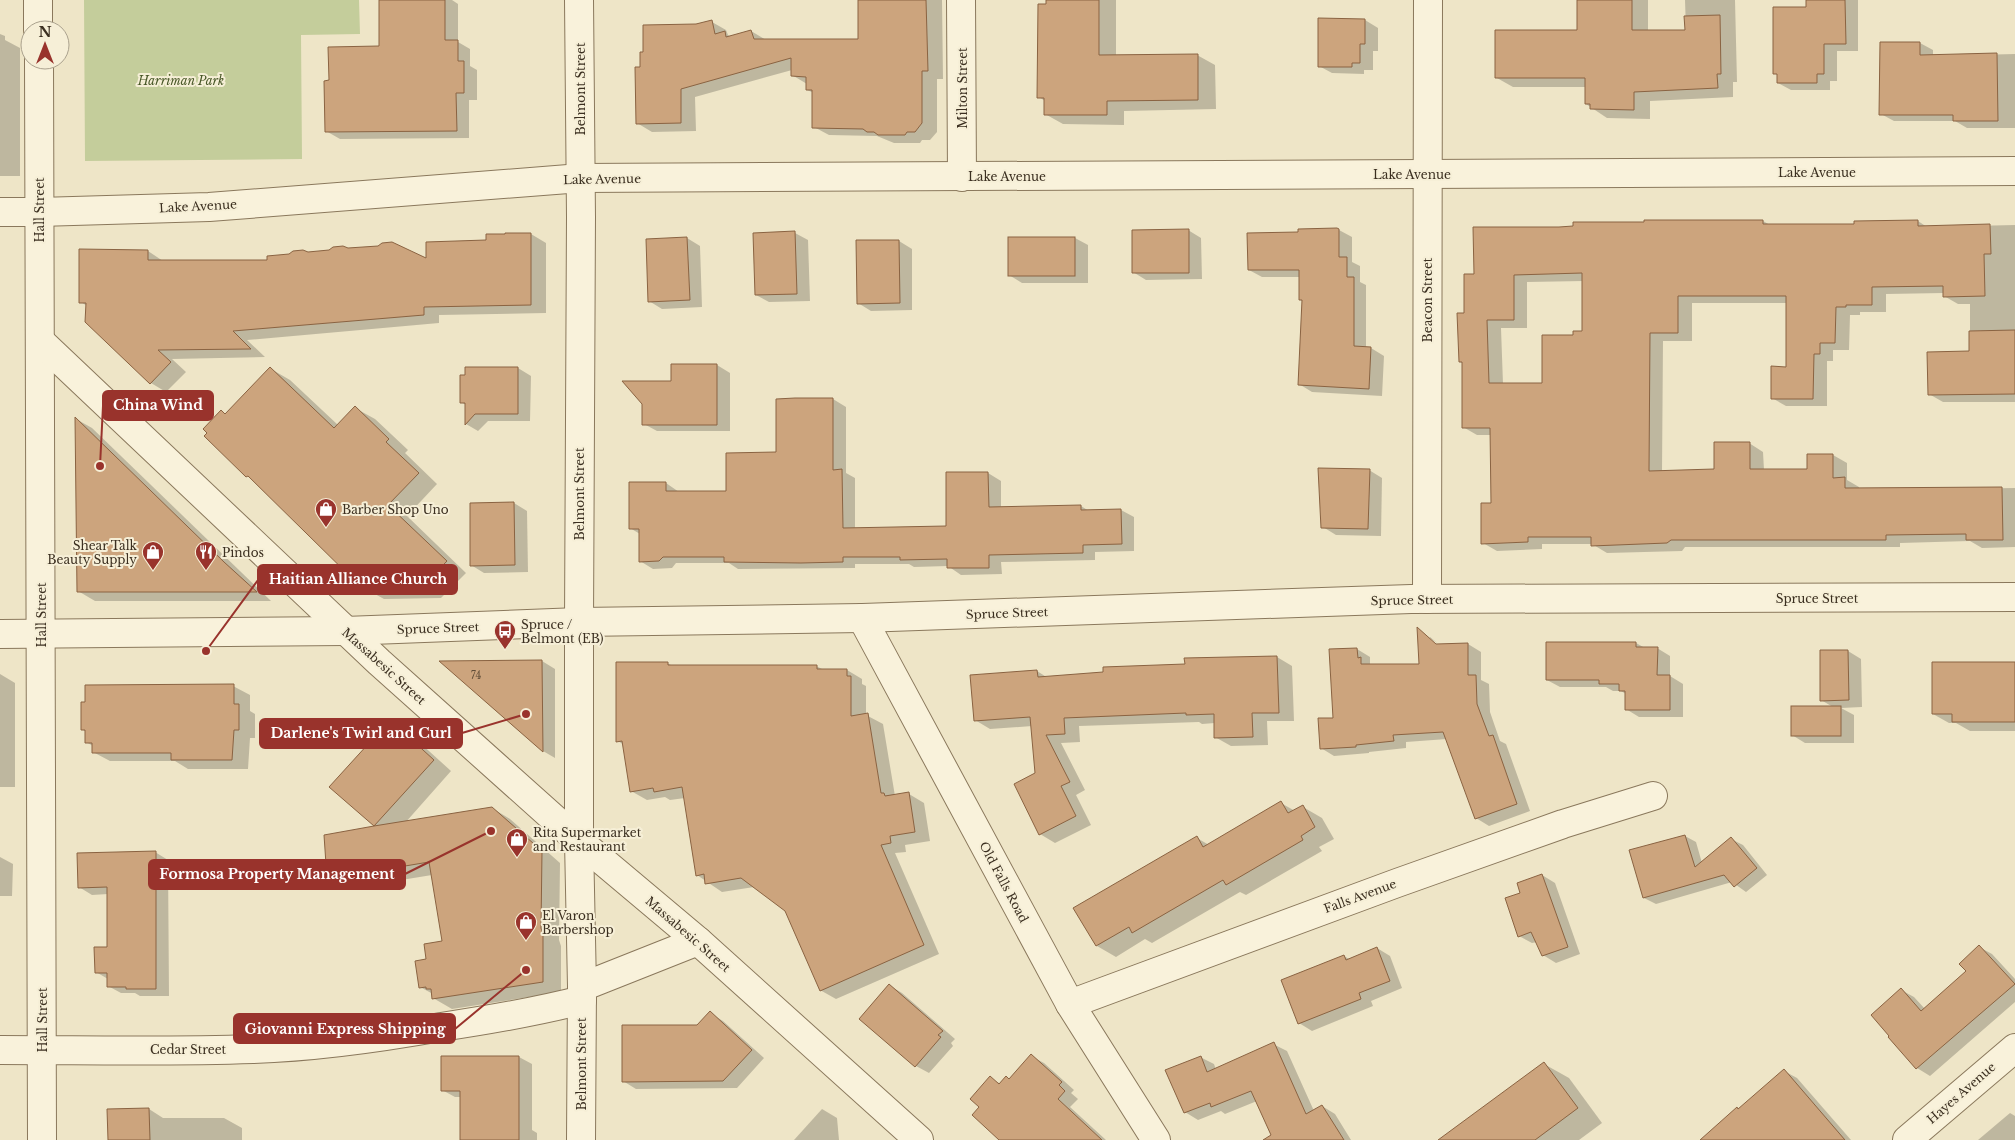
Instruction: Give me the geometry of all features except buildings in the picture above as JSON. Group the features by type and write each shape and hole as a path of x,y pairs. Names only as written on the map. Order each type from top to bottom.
{"street":[{"path":"38,0 38,20"},
{"name":"Belmont Street","path":"579,0 581,178 579,622 579,841 582,994 581,1140"},
{"name":"Milton Street","path":"961,0 962,177"},
{"name":"Beacon Street","path":"1426,599 1428,0"},
{"name":"Hall Street","path":"39,70 42,1140"},
{"name":"Lake Avenue","path":"0,212 209,207 581,178 2015,171"},
{"name":"Massabesic Street","path":"40,341 345,631 579,841 698,941 919,1140"},
{"name":"Spruce Street","path":"0,634 345,631 579,622 862,618 1426,599 2015,597"},
{"name":"Old Falls Road","path":"862,618 1070,1004 1156,1140"},
{"name":"Falls Avenue","path":"1070,1004 1406,879 1563,824 1653,796"},
{"path":"582,994 698,941"},
{"name":"Cedar Street","path":"0,1050 254,1049 325,1044 488,1020 547,1009 582,994"},
{"name":"Hayes Avenue","path":"1907,1140 2015,1048"}],"green space":[{"name":"Harriman Park","path":"84,0 359,0 360,34 301,35 302,159 85,161"}],"place":[{"name":"China Wind","path":"100,466"},
{"name":"Barber Shop Uno","path":"326,528"},
{"name":"Shear Talk Beauty Supply","path":"153,571"},
{"name":"Pindos","path":"206,571"},
{"name":"Spruce / Belmont (EB)","path":"505,650"},
{"name":"Haitian Alliance Church","path":"206,651"},
{"name":"Darlene's Twirl and Curl","path":"526,714"},
{"name":"Formosa Property Management","path":"491,831"},
{"name":"Rita Supermarket and Restaurant","path":"517,858"},
{"name":"El Varon Barbershop","path":"526,941"},
{"name":"Giovanni Express Shipping","path":"526,970"}]}
